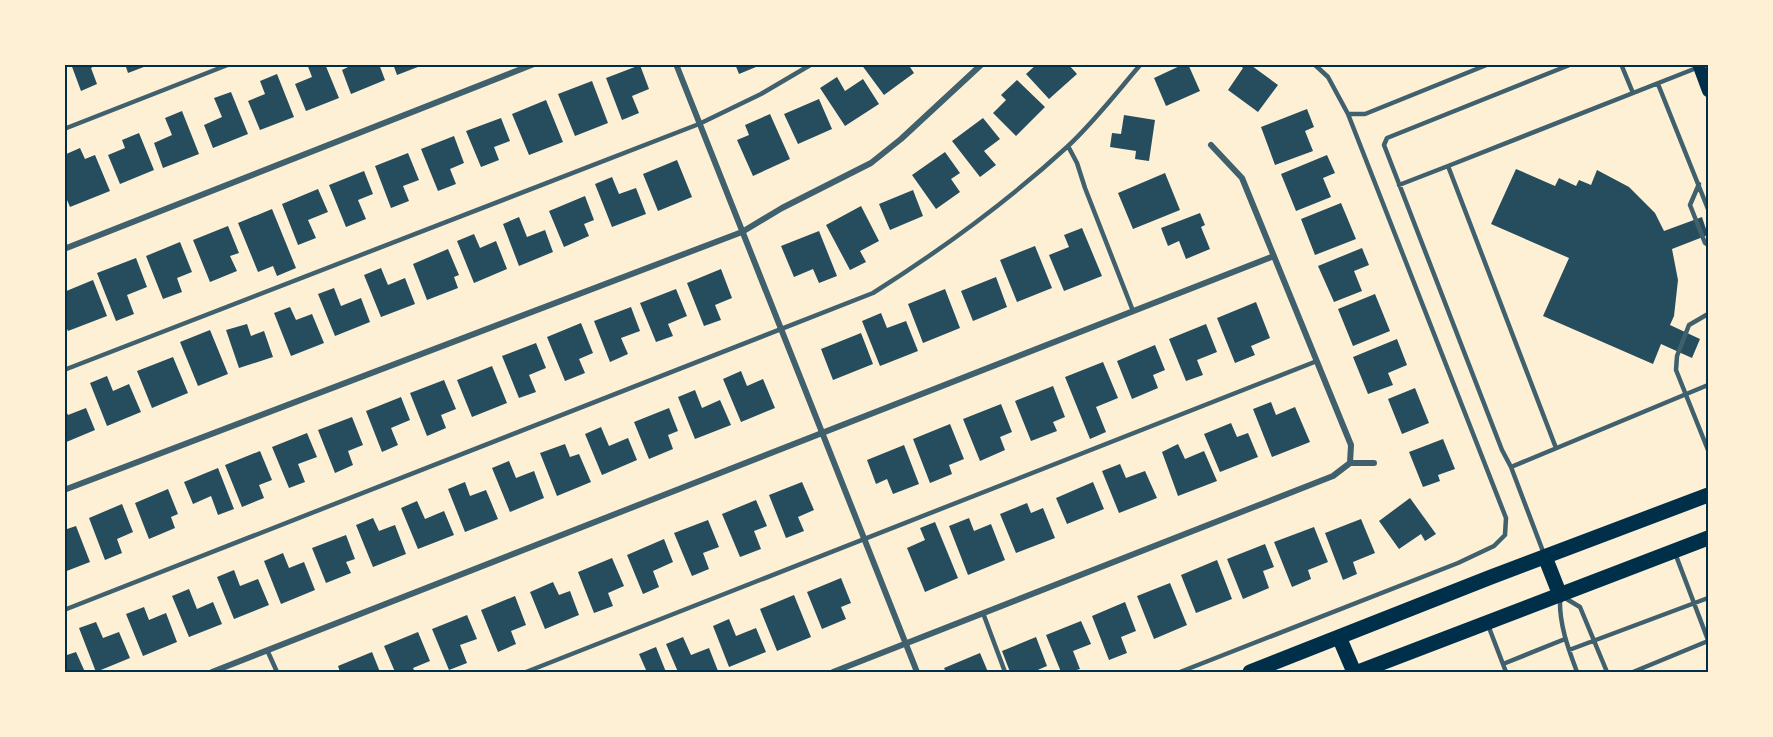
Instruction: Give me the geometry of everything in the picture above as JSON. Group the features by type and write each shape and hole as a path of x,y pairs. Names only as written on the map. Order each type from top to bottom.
{"main road":[{"path":"1701,66 1708,91"},
{"path":"1250,672 1708,495"},
{"path":"1339,637 1356,672 1708,538"},
{"path":"1545,557 1560,595"}],"street":[{"path":"64,249 534,64"},
{"path":"676,64 917,672"},
{"path":"64,490 742,232 782,208 871,163 901,139 982,64"},
{"path":"1211,145 1242,178 1351,445 1350,463"},
{"path":"212,672 268,652 1274,256"},
{"path":"833,672 841,671 1333,476 1350,463 1374,463"}],"lane":[{"path":"64,129 230,64"},
{"path":"64,370 699,124 761,94 812,64"},
{"path":"64,610 873,293 919,264 1068,146 1141,64"},
{"path":"1180,672 1458,563 1494,546 1505,535 1506,518 1347,114 1328,77 1314,64"},
{"path":"1347,114 1365,114 1489,64"},
{"path":"1545,557 1384,145 1387,138 1572,64"},
{"path":"1621,64 1633,93"},
{"path":"1399,185 1701,66"},
{"path":"1658,84 1708,209"},
{"path":"1068,146 1077,163 1133,311"},
{"path":"1448,166 1556,448"},
{"path":"1698,184 1690,204 1705,243 1708,245"},
{"path":"1708,314 1689,325 1677,356 1676,370 1708,450"},
{"path":"526,672 1317,362"},
{"path":"1511,466 1708,385"},
{"path":"1633,672 1708,640 1674,551"},
{"path":"1560,595 1565,639 1577,672"},
{"path":"1560,595 1580,607 1607,672"},
{"path":"1569,650 1708,598"},
{"path":"983,614 1005,672"},
{"path":"1487,623 1506,672"},
{"path":"1503,663 1565,639"},
{"path":"268,652 277,672"}],"building":[{"path":"71,64 98,64 91,68 97,84 81,91"},
{"path":"125,64 149,64 149,65 128,73"},
{"path":"307,64 325,64 339,98 306,111 295,84 312,77"},
{"path":"354,64 379,64 385,80 351,94 342,70"},
{"path":"393,64 423,64 423,65 397,75"},
{"path":"735,64 754,64 756,67 739,74"},
{"path":"861,64 908,64 914,73 884,95"},
{"path":"1037,64 1068,64 1077,74 1049,99 1026,74"},
{"path":"1188,64 1200,91 1166,106 1154,78"},
{"path":"1238,64 1253,64 1252,66 1278,85 1258,112 1228,90 1243,68"},
{"path":"640,65 649,89 632,96 639,113 622,120 606,78"},
{"path":"277,74 294,117 260,130 248,101 265,94 260,81"},
{"path":"837,77 845,91 863,79 879,104 845,126 820,88"},
{"path":"1017,80 1045,107 1016,136 993,113 1006,100 1001,95"},
{"path":"592,81 608,123 575,136 558,94"},
{"path":"231,92 248,134 213,148 204,125 222,117 214,98"},
{"path":"819,99 832,129 798,144 784,114"},
{"path":"546,100 563,142 529,155 512,114"},
{"path":"1307,109 1314,127 1305,131 1313,151 1275,165 1261,127"},
{"path":"182,111 199,154 163,168 154,143 172,135 165,118"},
{"path":"770,114 790,159 753,176 737,140 749,135 745,125"},
{"path":"1124,115 1155,120 1149,161 1135,159 1136,151 1110,147 1112,133 1121,134"},
{"path":"501,118 510,141 494,147 499,160 481,167 466,131"},
{"path":"983,118 1000,139 984,151 996,165 980,177 952,141"},
{"path":"139,133 154,170 120,184 108,155 125,148 122,140"},
{"path":"454,136 464,163 450,169 456,184 438,191 421,149"},
{"path":"80,148 85,159 95,155 110,191 70,207 64,193 64,155"},
{"path":"945,152 960,173 951,179 960,192 936,209 912,175"},
{"path":"408,153 419,180 403,186 409,201 391,208 375,166"},
{"path":"1327,155 1335,173 1323,178 1331,197 1296,211 1281,174"},
{"path":"677,160 692,197 658,211 643,174"},
{"path":"1516,169 1555,186 1559,178 1576,186 1579,180 1591,185 1597,170 1629,187 1655,213 1664,231 1702,217 1708,235 1672,249 1678,280 1674,316 1670,325 1700,339 1692,358 1661,344 1653,364 1543,316 1569,258 1491,224"},
{"path":"364,171 373,194 358,200 366,219 346,227 329,185"},
{"path":"1165,173 1180,210 1133,229 1118,193"},
{"path":"612,177 619,194 636,188 646,214 612,227 595,184"},
{"path":"318,189 328,212 308,220 316,238 298,245 282,204"},
{"path":"913,190 923,216 890,230 879,204"},
{"path":"585,196 594,220 584,224 589,236 564,247 549,211"},
{"path":"1341,203 1356,239 1315,255 1301,219"},
{"path":"861,206 879,241 860,251 866,262 850,270 826,225"},
{"path":"272,209 296,268 277,276 273,266 258,272 238,223"},
{"path":"1200,213 1205,225 1201,227 1210,249 1186,259 1179,241 1168,246 1161,228"},
{"path":"519,217 527,237 545,230 553,252 519,266 503,224"},
{"path":"228,226 239,253 230,256 237,271 210,282 193,240"},
{"path":"1082,228 1102,276 1064,291 1049,255 1069,247 1064,235"},
{"path":"819,231 837,276 819,283 813,269 794,277 781,246"},
{"path":"474,234 480,248 496,241 507,269 474,283 457,241"},
{"path":"180,242 192,272 177,278 182,292 163,299 146,256"},
{"path":"1035,246 1052,288 1017,302 1000,260"},
{"path":"1362,248 1369,265 1354,271 1362,291 1334,302 1318,266"},
{"path":"448,249 459,275 454,277 458,288 427,300 413,264"},
{"path":"136,258 147,287 127,295 134,314 116,321 97,273"},
{"path":"381,268 388,285 405,278 415,304 381,317 364,275"},
{"path":"721,269 732,298 715,305 721,320 704,326 687,283"},
{"path":"996,277 1007,307 973,321 961,291"},
{"path":"93,280 107,316 68,331 64,323 64,292"},
{"path":"334,288 341,306 361,298 370,322 335,336 318,294"},
{"path":"676,289 687,316 668,324 673,336 656,342 640,303"},
{"path":"945,289 960,328 923,343 908,304"},
{"path":"1375,294 1390,331 1353,346 1338,309"},
{"path":"1256,302 1270,338 1251,346 1255,355 1235,363 1217,318"},
{"path":"290,307 296,320 312,314 324,343 291,356 274,313"},
{"path":"631,307 640,331 621,338 628,354 610,362 594,321"},
{"path":"881,313 887,328 906,321 918,351 880,366 862,321"},
{"path":"581,323 593,353 579,359 585,373 565,381 547,337"},
{"path":"247,324 251,336 264,331 273,357 239,368 226,330"},
{"path":"1206,324 1217,352 1197,360 1203,375 1186,381 1169,339"},
{"path":"210,330 228,374 198,386 180,342"},
{"path":"861,333 873,364 833,380 821,349"},
{"path":"1397,339 1407,365 1388,373 1393,385 1368,394 1353,357"},
{"path":"536,343 546,368 529,375 536,392 519,398 502,356"},
{"path":"1155,345 1165,370 1153,375 1158,388 1132,399 1117,361"},
{"path":"173,357 188,393 152,408 137,371"},
{"path":"1103,362 1118,398 1096,407 1106,432 1090,439 1065,377"},
{"path":"492,366 507,403 472,417 457,380"},
{"path":"741,371 747,386 763,379 775,408 741,422 723,379"},
{"path":"107,376 113,391 129,384 141,412 107,426 90,383"},
{"path":"444,380 456,409 441,415 446,428 427,436 410,393"},
{"path":"1053,386 1065,417 1053,422 1057,431 1031,441 1015,401"},
{"path":"1415,388 1429,423 1402,434 1388,399"},
{"path":"695,390 702,408 720,400 731,425 695,439 678,397"},
{"path":"401,397 410,420 391,428 398,445 382,452 366,411"},
{"path":"1271,402 1276,415 1295,407 1310,442 1272,457 1253,409"},
{"path":"1001,404 1012,432 1000,437 1005,450 980,461 963,419"},
{"path":"64,407 68,415 86,408 95,430 64,443"},
{"path":"669,408 678,431 668,435 673,449 649,459 634,422"},
{"path":"352,417 363,445 348,451 353,465 335,473 318,430"},
{"path":"1231,423 1237,437 1248,433 1258,457 1220,472 1204,434"},
{"path":"950,424 964,459 949,465 952,474 930,483 913,439"},
{"path":"601,427 609,446 628,438 637,460 602,475 585,434"},
{"path":"307,433 317,457 298,464 305,482 289,488 272,447"},
{"path":"1443,439 1455,469 1438,475 1440,481 1423,487 1409,452"},
{"path":"565,444 570,457 579,454 591,482 557,496 540,453"},
{"path":"1178,444 1185,459 1204,451 1217,481 1178,496 1162,452"},
{"path":"904,445 919,484 893,494 887,479 876,484 867,460"},
{"path":"260,451 272,480 259,485 264,498 242,507 225,465"},
{"path":"509,461 516,478 534,471 544,498 510,512 492,468"},
{"path":"1120,464 1126,478 1145,471 1157,498 1119,513 1102,471"},
{"path":"218,468 234,509 218,515 211,496 193,504 184,482"},
{"path":"465,482 470,496 486,490 498,519 465,532 448,489"},
{"path":"802,482 814,510 798,517 804,531 786,538 769,495"},
{"path":"1093,482 1104,509 1067,524 1056,498"},
{"path":"168,489 178,514 171,517 175,528 149,539 135,503"},
{"path":"1410,498 1436,534 1425,541 1421,534 1399,549 1379,521"},
{"path":"756,500 767,526 754,531 761,549 740,557 722,514"},
{"path":"417,501 425,519 444,511 454,535 418,549 401,508"},
{"path":"1027,503 1031,513 1043,508 1055,538 1016,553 1000,514"},
{"path":"122,504 133,532 117,539 122,553 105,560 89,518"},
{"path":"373,518 379,531 395,525 406,554 373,567 356,525"},
{"path":"969,518 974,531 991,524 1005,560 968,575 949,526"},
{"path":"1361,519 1375,553 1353,562 1357,574 1343,580 1325,533"},
{"path":"708,520 719,547 703,553 709,569 692,576 674,533"},
{"path":"935,522 958,578 925,592 907,548 925,540 920,528"},
{"path":"76,526 90,562 64,572 64,530"},
{"path":"1314,527 1328,562 1308,570 1311,579 1292,587 1274,542"},
{"path":"346,535 355,559 346,562 351,573 326,583 312,548"},
{"path":"664,539 673,562 653,571 659,587 643,594 627,555"},
{"path":"1265,544 1274,567 1263,571 1269,588 1243,599 1227,559"},
{"path":"283,553 289,568 304,562 315,590 281,604 264,561"},
{"path":"612,558 624,586 608,593 613,606 594,613 578,572"},
{"path":"1217,560 1232,599 1196,613 1181,575"},
{"path":"234,570 240,586 258,579 269,605 234,619 217,577"},
{"path":"841,578 851,603 841,607 846,619 822,629 807,592"},
{"path":"553,582 559,595 570,591 579,615 545,629 530,592"},
{"path":"1170,583 1187,625 1154,639 1137,596"},
{"path":"189,589 197,609 213,602 222,624 189,637 172,596"},
{"path":"794,595 811,637 777,651 760,609"},
{"path":"515,596 526,625 511,631 516,644 498,652 481,610"},
{"path":"1125,602 1136,631 1121,637 1127,653 1109,660 1092,616"},
{"path":"144,607 149,620 166,613 177,642 143,656 126,614"},
{"path":"467,615 477,639 460,645 467,663 449,670 432,629"},
{"path":"729,619 736,636 756,628 766,652 729,667 713,626"},
{"path":"1081,621 1091,644 1073,651 1080,669 1061,672 1046,635"},
{"path":"96,622 103,638 119,632 130,658 96,672 79,628"},
{"path":"418,632 430,661 413,668 415,672 395,672 384,646"},
{"path":"683,637 691,655 709,648 718,671 678,672 666,644"},
{"path":"1036,637 1047,666 1033,672 1010,672 1002,651"},
{"path":"656,647 666,672 639,672 646,670 639,654"},
{"path":"76,652 85,672 64,672 64,656"},
{"path":"372,652 380,672 340,672 338,666"},
{"path":"980,653 988,672 946,672 944,668"}]}
